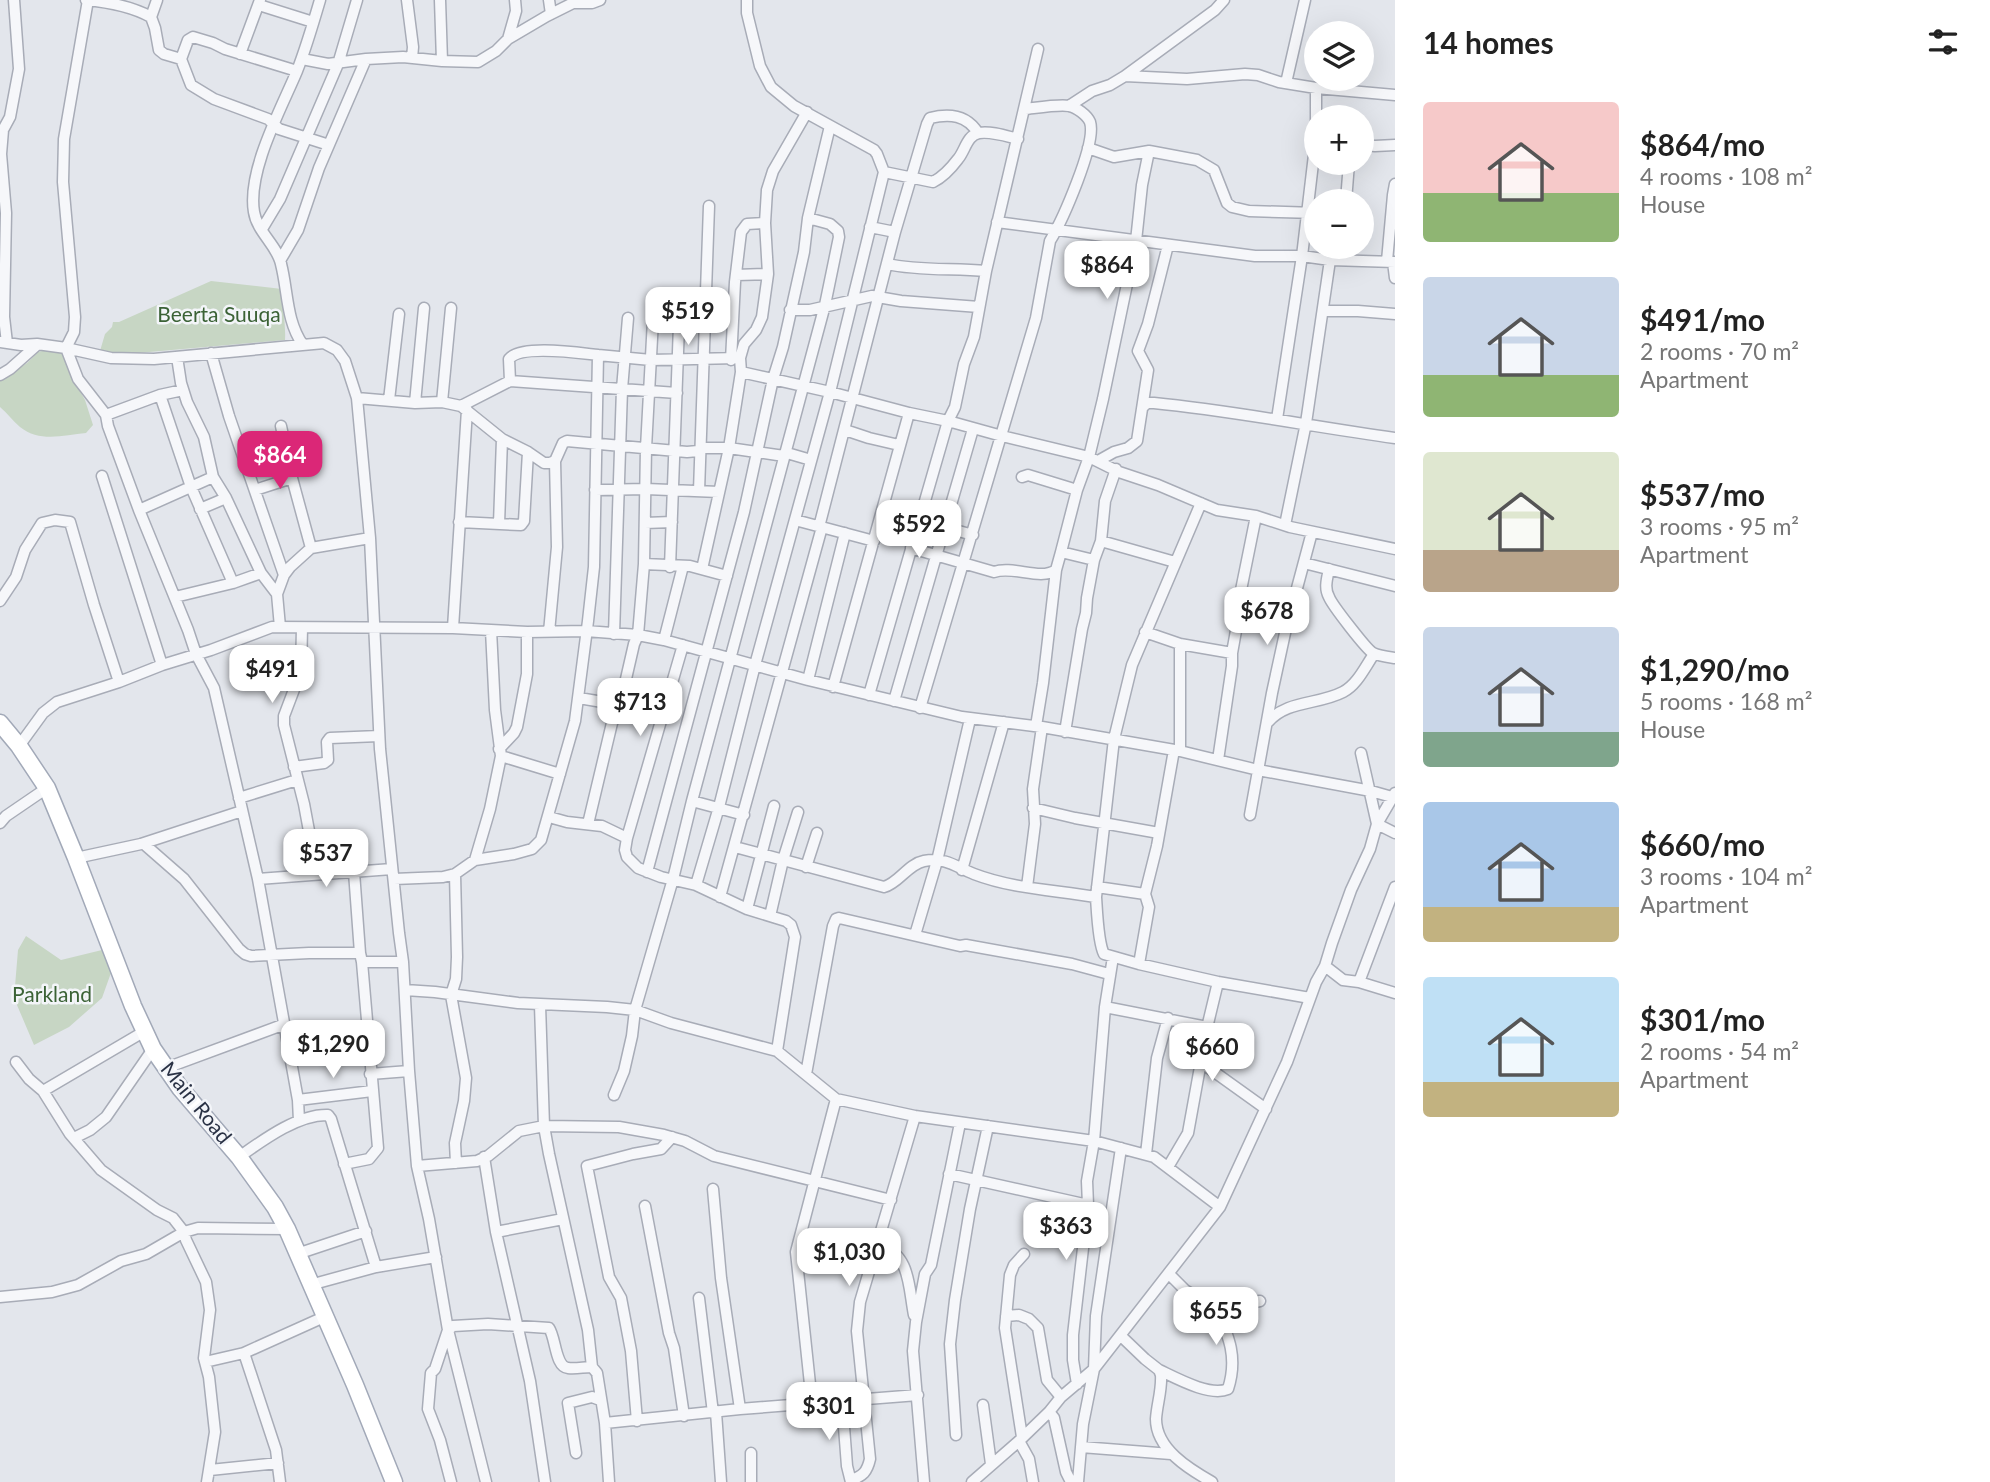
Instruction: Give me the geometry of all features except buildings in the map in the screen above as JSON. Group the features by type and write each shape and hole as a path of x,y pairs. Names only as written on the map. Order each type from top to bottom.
{"main road":[{"name":"Main Road","path":"0,723 47,788 128,994 153,1049 180,1088 239,1157 275,1207 287,1229 394,1482"}],"street":[{"path":"3,130 10,117 19,69 14,0"},
{"path":"151,17 105,1 87,0 64,139 63,182 75,317 74,332 66,348 78,379 106,415 139,510 196,654 214,688 274,955 298,1100 299,1121"},
{"path":"157,0 151,17 159,50 181,60"},
{"path":"303,345 292,325 281,259 254,215 253,195 256,175 302,59 320,0"},
{"path":"261,229 280,199 338,64 357,0"},
{"path":"407,0 412,58"},
{"path":"440,0 442,61"},
{"path":"508,39 516,11 515,0"},
{"path":"549,0 551,14"},
{"path":"696,885 830,392 884,172 874,150 793,106 771,87 760,66 747,13 747,0"},
{"path":"1025,109 1069,106 1092,91 1110,85 1215,10 1224,0"},
{"path":"1286,83 1304,0"},
{"path":"302,59 328,64 366,59 412,58 478,62 496,51 508,39 573,2 595,1"},
{"path":"240,54 260,2 313,22"},
{"path":"297,71 190,38 181,60 191,85 214,99 268,119 279,129 329,145"},
{"path":"869,695 948,421 955,407 964,364 971,348 986,271 1038,49"},
{"path":"281,259 298,230 319,168 366,59"},
{"path":"1125,76 1187,79 1245,74 1304,86"},
{"path":"1350,91 1395,95"},
{"path":"920,708 1036,318 1051,241 1088,148 1090,121 1086,115 1069,106"},
{"path":"0,112 3,130 1,182 6,213 4,342 66,348 111,358 154,359 324,344 337,350 345,361 357,398 370,538 379,736 404,962 417,1166 448,1329 486,1482"},
{"path":"735,359 760,323 768,274 765,223 767,190 773,171 807,112"},
{"path":"720,897 821,527 895,232 930,118 962,117 970,122 978,133"},
{"path":"647,872 759,452 830,126"},
{"path":"884,172 933,182 960,157 973,135 1001,135 1018,139"},
{"path":"1374,146 1395,145"},
{"path":"1088,148 1114,157 1149,151 1197,160 1214,170 1227,203 1232,207 1250,211 1304,213"},
{"path":"1027,887 1035,824 1033,789 1056,570 1077,490 1093,459 1136,241 1149,151"},
{"path":"1395,184 1392,262 1395,278"},
{"path":"699,491 709,205"},
{"path":"614,1095 624,1071 635,1010 673,879 825,305 838,231 830,224 808,218"},
{"path":"998,222 1255,256 1392,262"},
{"path":"702,569 729,448 741,372 735,359 736,275 742,229 747,223 765,223"},
{"path":"870,227 895,232"},
{"path":"1093,459 1128,448 1137,441 1148,370 1138,351 1148,324 1168,245"},
{"path":"1278,419 1304,246"},
{"path":"1285,525 1306,423 1333,260"},
{"path":"887,264 908,268 986,271"},
{"path":"736,275 768,274"},
{"path":"790,310 810,310 866,296 979,307"},
{"path":"415,403 424,308"},
{"path":"442,402 451,309"},
{"path":"1323,311 1395,314"},
{"path":"389,400 399,314"},
{"path":"614,634 622,389 628,318"},
{"path":"588,824 612,723 620,705 638,635 644,564 646,447 653,320"},
{"path":"670,566 680,325"},
{"path":"0,375 37,344"},
{"path":"510,382 510,357 541,351 624,358 735,359"},
{"path":"211,353 229,416 284,575"},
{"path":"258,879 354,872 443,877 455,874 475,860 532,849 541,840 561,774 579,698 594,568 598,355"},
{"path":"177,357 183,390 204,437 213,477 226,498 261,573 277,594"},
{"path":"741,372 1093,459 1119,472 1217,510 1256,516 1312,532 1395,549"},
{"path":"464,408 510,382 677,393"},
{"path":"106,415 160,395 183,390"},
{"path":"160,395 191,487 233,583"},
{"path":"357,398 415,403 442,402 464,408 502,439 544,463 555,461"},
{"path":"1144,406 1154,402 1395,438"},
{"path":"453,628 464,408"},
{"path":"834,687 909,413"},
{"path":"281,426 292,478 312,548"},
{"path":"894,701 973,429"},
{"path":"845,430 869,439 899,445"},
{"path":"499,524 502,439"},
{"path":"549,632 556,547 555,461 566,441 695,452 702,448 729,448 785,454 811,460"},
{"path":"458,522 521,526 524,521 528,452"},
{"path":"1065,732 1094,560 1101,541 1105,501 1116,469"},
{"path":"1022,477 1028,475 1077,490"},
{"path":"102,476 162,665"},
{"path":"139,510 213,477"},
{"path":"255,490 292,478"},
{"path":"595,490 719,492"},
{"path":"200,509 226,498"},
{"path":"1201,503 1132,665 1114,739 1097,892 1096,918 1101,946 1104,954 1139,964 1218,982 1310,998"},
{"path":"1218,760 1240,595 1256,516"},
{"path":"0,601 16,577 25,550 42,523 54,520 69,522 119,682"},
{"path":"795,520 874,541"},
{"path":"919,520 973,535"},
{"path":"645,523 672,522"},
{"path":"1250,815 1283,645 1312,532"},
{"path":"807,680 845,533"},
{"path":"279,627 277,594 284,575 312,548 370,538"},
{"path":"1101,541 1175,562"},
{"path":"911,548 994,572 1005,569 1047,575 1056,570"},
{"path":"1061,552 1094,560"},
{"path":"1304,563 1395,586"},
{"path":"644,564 683,566 727,576"},
{"path":"664,640 683,566"},
{"path":"1329,569 1326,587 1328,595 1368,649 1374,654 1395,658"},
{"path":"175,597 233,583 261,573"},
{"path":"19,746 49,707 64,699 119,682 258,631 279,627 586,631 664,640 834,687 971,719 1039,727 1177,750 1258,770 1394,795 1377,824 1370,849 1351,890 1325,967 1316,982 1287,1062 1220,1207 1094,1369 972,1482"},
{"path":"302,628 301,671 284,716 284,725 317,874"},
{"path":"475,860 490,809 500,752 491,630"},
{"path":"500,752 517,727 527,674 527,632"},
{"path":"1145,632 1180,644 1232,653"},
{"path":"1139,964 1149,907 1145,894 1177,750 1180,644"},
{"path":"682,645 625,850 627,857 638,868 696,885 747,909 786,920 791,925 795,937 777,1051"},
{"path":"1268,722 1275,713 1287,708 1324,700 1345,691 1374,654"},
{"path":"579,698 620,705"},
{"path":"915,935 937,861 971,719"},
{"path":"962,870 1004,722"},
{"path":"294,767 328,760 327,742 330,738 379,736"},
{"path":"500,752 561,774"},
{"path":"1361,753 1377,824"},
{"path":"239,798 297,780"},
{"path":"0,823 47,788"},
{"path":"692,801 744,815"},
{"path":"747,909 774,806"},
{"path":"1033,808 1159,833"},
{"path":"76,858 141,844 242,811"},
{"path":"770,915 798,812"},
{"path":"549,817 602,826 627,838"},
{"path":"1377,824 1395,833"},
{"path":"806,867 817,833"},
{"path":"141,844 184,879 244,954 251,956 309,953 404,962"},
{"path":"735,847 884,887 891,885 917,863 937,861 950,862 962,870 988,879 1027,887 1145,894"},
{"path":"344,1164 369,1159 378,1148 354,872"},
{"path":"455,874 457,957 456,979 451,995 466,1078 455,1143 456,1163"},
{"path":"1359,982 1395,887"},
{"path":"806,1074 836,919 842,918 960,946 1072,964 1109,974"},
{"path":"1077,1384 1073,1335 1088,1205 1087,1181 1094,1141 1105,1007 1113,957"},
{"path":"1325,967 1343,980 1395,992"},
{"path":"1168,1167 1188,1133 1199,1061 1218,982"},
{"path":"405,990 540,1004 635,1010 671,1023 777,1051 836,1099 961,1123 1094,1141 1146,1154 1168,1167 1220,1207"},
{"path":"540,1004 544,1126 548,1154 588,1330 592,1367 597,1373 605,1423 609,1482"},
{"path":"1105,1007 1207,1027"},
{"path":"1146,1154 1157,1058 1168,1018"},
{"path":"166,1068 285,1024"},
{"path":"44,1091 145,1031"},
{"path":"74,1138 106,1117 153,1049"},
{"path":"1199,1061 1266,1109"},
{"path":"16,1062 29,1079 44,1091 74,1138 101,1170 145,1202 173,1218 184,1232 206,1282 210,1310 204,1348 215,1432 207,1482"},
{"path":"370,1074 409,1071"},
{"path":"298,1100 372,1091"},
{"path":"812,1403 796,1252 836,1099"},
{"path":"239,1157 266,1138 299,1121 328,1115 376,1267"},
{"path":"842,1401 844,1442 851,1481 864,1473 870,1459 857,1331 860,1302 915,1115"},
{"path":"924,1482 913,1351 925,1274 931,1265 961,1123"},
{"path":"417,1166 477,1161 519,1131 544,1126 627,1128 685,1141 714,1156 891,1200"},
{"path":"956,1435 950,1344 970,1209 988,1126"},
{"path":"638,1420 631,1351 621,1298 609,1277 587,1167 661,1149 672,1137"},
{"path":"1078,1482 1083,1424 1094,1369 1096,1316 1121,1148"},
{"path":"484,1157 496,1232 530,1381 545,1482"},
{"path":"949,1174 1088,1205"},
{"path":"713,1189 721,1278 740,1409"},
{"path":"645,1206 674,1348 684,1416"},
{"path":"496,1232 563,1219"},
{"path":"0,1297 51,1292 78,1284 121,1261 146,1254 184,1232 198,1228 287,1229"},
{"path":"297,1254 366,1231"},
{"path":"877,1243 891,1248 898,1255 909,1280 916,1322"},
{"path":"1024,1254 1014,1265 1010,1275 1005,1328 1021,1439 1029,1459 1032,1482"},
{"path":"310,1284 376,1267 436,1257"},
{"path":"1121,1336 1159,1370 1197,1386 1221,1392 1228,1388 1232,1367 1231,1346 1217,1310 1185,1290 1169,1274"},
{"path":"699,1298 721,1482"},
{"path":"1217,1310 1260,1301"},
{"path":"1006,1316 1019,1315 1029,1319 1038,1328 1047,1380 1061,1397"},
{"path":"205,1362 244,1353 324,1317"},
{"path":"451,1482 440,1440 428,1409 431,1373 435,1369 448,1329 453,1326 476,1325 549,1328 553,1333 562,1366 592,1367"},
{"path":"244,1353 276,1450 280,1482"},
{"path":"1159,1370 1162,1380 1156,1417 1157,1428 1171,1454 1212,1482"},
{"path":"605,1423 918,1395"},
{"path":"576,1453 568,1402 592,1397 600,1401"},
{"path":"983,1405 992,1464"},
{"path":"1049,1412 1054,1418 1066,1472 1071,1482"},
{"path":"1081,1447 1171,1454"},
{"path":"751,1453 751,1482"},
{"path":"210,1470 278,1463"}],"green space":[{"name":"Beerta Suuqa","path":"211,281 282,289 285,340 127,354 100,351 105,334 113,322 119,322"},
{"path":"66,350 72,377 85,400 93,425 86,433 52,437 36,435 20,427 0,407 0,381 38,352"},
{"name":"Parkland","path":"26,936 61,960 102,950 112,970 102,998 69,1027 34,1045 14,998 18,950"}]}
